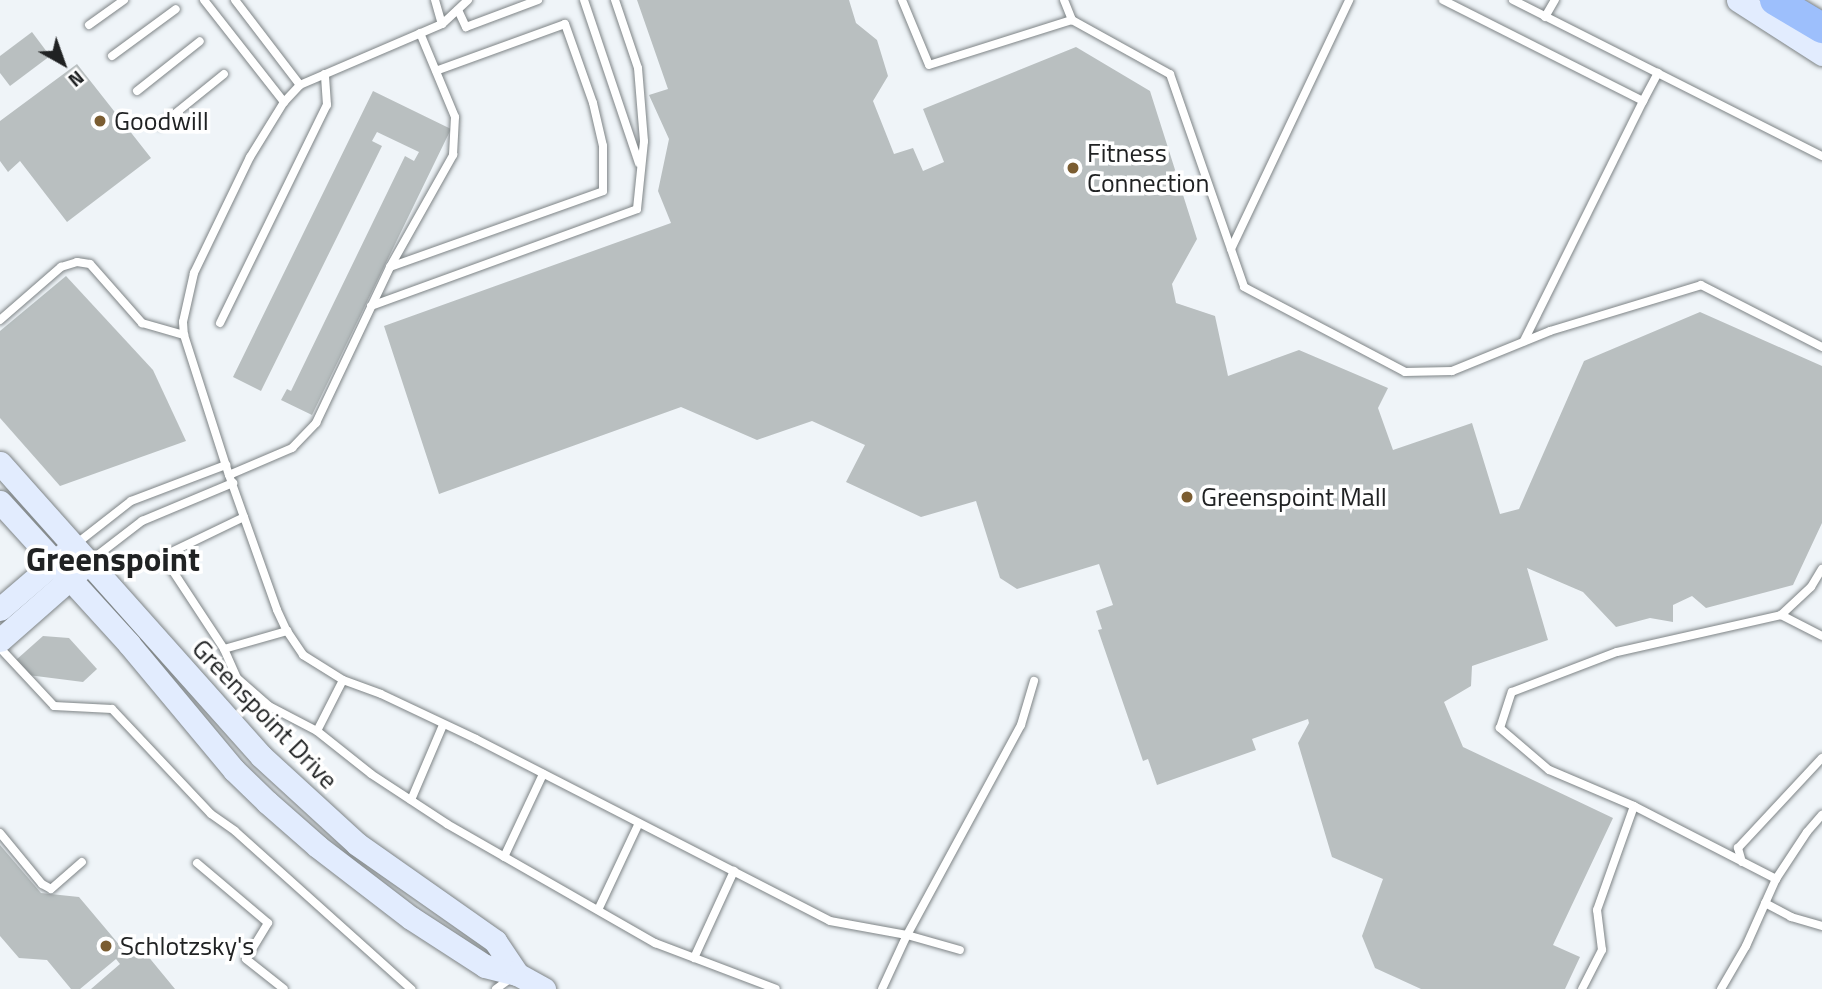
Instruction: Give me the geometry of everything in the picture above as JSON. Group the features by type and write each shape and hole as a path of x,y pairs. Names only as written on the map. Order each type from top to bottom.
{"highway":[{"path":"1775,0 1822,28"},
{"path":"1792,0 1822,20"}],"street":[{"path":"1738,0 1822,54"},
{"name":"Greenspoint Drive","path":"0,463 200,690 302,795 358,844 495,941 517,974"},
{"name":"Greenspoint Drive","path":"0,502 234,770 317,846 411,918 485,966 517,974 544,989"},
{"path":"0,609 81,555"},
{"path":"0,640 62,570"}],"lane":[{"path":"89,25 124,0"},
{"path":"204,0 284,102"},
{"path":"235,0 300,85"},
{"path":"435,0 442,24"},
{"path":"468,0 442,24 300,85 284,102 250,158 194,273 183,322 184,335 244,517 287,631 303,655 342,680 381,694 543,774 830,921 907,935 960,950"},
{"path":"458,10 466,27 538,0"},
{"path":"584,0 641,168"},
{"path":"371,306 637,209 644,141 638,68 615,0"},
{"path":"902,0 929,65 1072,20"},
{"path":"1064,0 1072,20 1170,74 1244,287 1405,372 1452,371 1524,341 1701,285 1822,347"},
{"path":"1230,249 1349,0"},
{"path":"1443,0 1643,101"},
{"path":"1545,18 1555,0"},
{"path":"1518,1 1545,18 1822,156"},
{"path":"112,57 176,9"},
{"path":"390,267 603,191 601,136 593,103 565,24 436,71"},
{"path":"81,555 142,521 292,448 316,423 390,267 453,155 455,117 420,33"},
{"path":"137,91 200,41"},
{"path":"1524,341 1658,73"},
{"path":"161,125 224,74"},
{"path":"220,323 327,105 325,74"},
{"path":"0,320 61,267 77,262 90,264 142,324 184,335"},
{"path":"81,555 131,501 226,465"},
{"path":"244,517 163,556 224,649 237,678 269,706 317,731 371,775 598,911 655,943 776,989"},
{"path":"1776,879 1634,806 1549,770 1500,728 1512,692 1616,652 1781,615 1811,587 1822,569"},
{"path":"1781,615 1822,636"},
{"path":"224,649 287,631"},
{"path":"0,648 54,706 112,709 211,814 235,831 411,989"},
{"path":"317,731 342,680"},
{"path":"882,989 907,935 1021,725 1034,681"},
{"path":"411,800 443,726"},
{"path":"1742,862 1738,848 1822,758"},
{"path":"505,857 543,774"},
{"path":"1582,989 1602,950 1597,910 1634,806"},
{"path":"1721,989 1746,946 1776,879 1807,832 1822,815"},
{"path":"598,911 639,823"},
{"path":"0,833 42,884 51,889 82,862"},
{"path":"197,863 268,923 246,959 285,989"},
{"path":"694,958 734,871"},
{"path":"1765,903 1791,917 1822,926"},
{"path":"496,989 517,974"}],"building":[{"name":"Greenspoint Mall","path":"637,0 849,0 856,23 877,40 888,76 873,101 894,154 913,148 923,171 944,162 923,109 1076,47 1150,91 1197,239 1172,284 1176,303 1215,316 1228,376 1299,350 1388,388 1378,408 1393,450 1472,423 1500,514 1519,509 1584,361 1700,312 1822,366 1822,523 1793,585 1706,608 1692,596 1673,605 1673,622 1650,618 1616,627 1583,592 1527,568 1548,640 1472,666 1471,686 1444,702 1463,747 1613,818 1553,945 1580,957 1565,989 1421,989 1375,968 1362,936 1383,879 1332,857 1298,743 1309,723 1308,719 1252,739 1256,750 1157,785 1148,759 1143,761 1098,630 1102,629 1096,611 1113,605 1099,564 1017,589 1000,578 976,501 921,517 846,482 865,445 812,421 757,440 681,407 439,494 384,326 671,223 658,191 669,139 649,95 668,89"},
{"path":"32,32 50,56 10,86 0,73 0,56"},
{"path":"77,64 151,158 67,222 20,161 8,172 0,161 0,121"},
{"path":"373,91 451,129 312,415 281,400 287,389 291,391 405,156 414,161 419,152 377,132 372,141 382,146 261,391 233,377"},
{"path":"66,276 153,370 186,441 60,486 0,418 0,331"},
{"path":"43,636 69,638 97,669 83,682 28,675 16,660"},
{"path":"0,845 41,893 79,897 127,954 147,955 175,989 91,989 120,964 116,959 80,989 71,989 47,960 19,958 0,936"}],"place":[{"name":"Goodwill","path":"100,121"},
{"name":"Fitness Connection","path":"1073,168"},
{"name":"Greenspoint Mall","path":"1187,497"},
{"name":"Schlotzsky's","path":"106,946"}],"district":[{"name":"Greenspoint","path":"113,560"}]}
